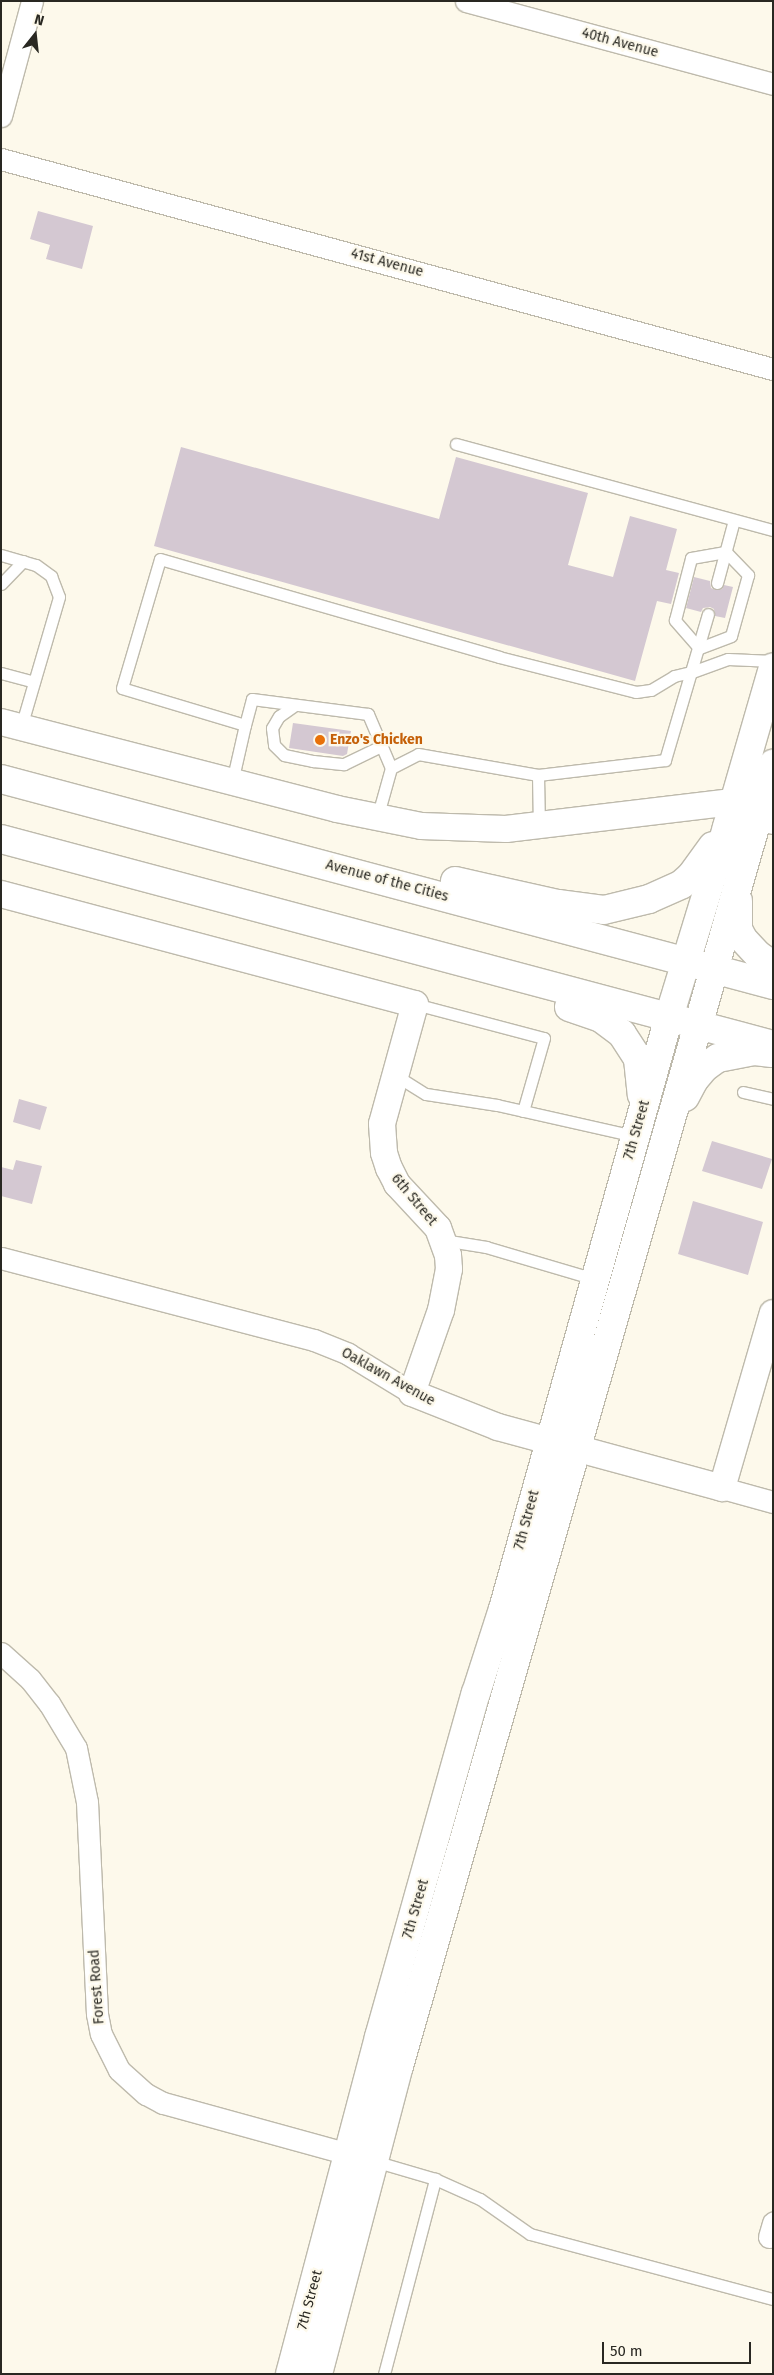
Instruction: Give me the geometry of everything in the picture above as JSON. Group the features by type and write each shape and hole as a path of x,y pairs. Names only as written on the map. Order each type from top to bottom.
{"main road":[{"name":"7th Street","path":"318,2374 390,2000 476,1693 503,1609 548,1442 669,1017 773,668"},
{"name":"7th Street","path":"290,2374 441,1920 738,882 766,816 773,764"},
{"name":"Avenue of the Cities","path":"1,779 773,985"},
{"path":"175,825 351,855 542,901 604,910 649,899 682,884 691,876 731,814"},
{"path":"1,839 773,1045"},
{"path":"738,882 738,929 749,948 773,965"},
{"path":"316,923 451,975 601,1018 622,1034 638,1059 639,1124"},
{"path":"656,1171 688,1090 704,1068 724,1056 755,1051 773,1053"}],"street":[{"path":"1,116 32,1"},
{"name":"40th Avenue","path":"466,1 773,84"},
{"name":"41st Avenue","path":"1,159 773,369"},
{"path":"11,725 377,818 421,826 452,829 506,829 539,825 731,814 766,816"},
{"path":"1,894 415,1004"},
{"name":"6th Street","path":"412,1393 441,1310 449,1269 448,1255 443,1240 428,1216 397,1184 384,1153 382,1124 415,1004"},
{"name":"Oaklawn Avenue","path":"1,1258 314,1340 348,1354 412,1393 498,1427 773,1502"},
{"path":"722,1488 773,1312"},
{"name":"Forest Road","path":"1,1654 30,1679 49,1703 76,1748 87,1802 97,2014 101,2034 119,2070 146,2094 163,2103 361,2157"}],"lane":[{"path":"456,444 773,530"},
{"path":"717,583 734,520"},
{"path":"699,648 675,620 691,558 726,552"},
{"path":"699,648 731,636 748,575 726,552"},
{"path":"1,555 36,565 51,576 59,597 34,682 11,725"},
{"path":"245,725 122,688 160,559 499,657 636,692 651,690 674,676 692,672 728,659 773,661"},
{"path":"1,584 23,561"},
{"path":"391,768 418,754 538,775 665,760 708,614"},
{"path":"1,673 34,682"},
{"path":"232,782 252,699 368,714 391,768 377,818"},
{"path":"295,704 279,716 272,728 274,745 284,755 313,761 344,764 381,746"},
{"path":"538,775 539,825"},
{"path":"415,1004 544,1038 523,1111"},
{"path":"395,1074 426,1094 523,1111 639,1124"},
{"path":"744,1092 773,1100"},
{"path":"443,1240 486,1247 595,1278"},
{"path":"361,2157 435,2179 489,2204 530,2234 773,2299"},
{"path":"384,2374 435,2179"}],"building":[{"path":"38,211 93,226 82,269 46,259 50,245 30,239"},
{"path":"181,447 439,519 456,457 588,493 568,565 613,577 630,516 677,529 666,570 679,573 671,604 657,601 635,681 154,546"},
{"path":"694,577 710,581 711,588 716,590 722,589 724,585 733,587 725,618 715,616 714,609 710,607 703,608 701,612 686,608"},
{"name":"Enzo's Chicken","path":"293,723 351,731 347,754 343,756 289,748"},
{"path":"19,1099 47,1107 40,1130 13,1122"},
{"path":"712,1141 772,1159 762,1189 702,1171"},
{"path":"16,1160 42,1166 32,1204 1,1196 1,1167 13,1170"},
{"path":"693,1201 763,1222 748,1275 678,1254"}],"place":[{"name":"Enzo's Chicken","path":"320,740"}]}
